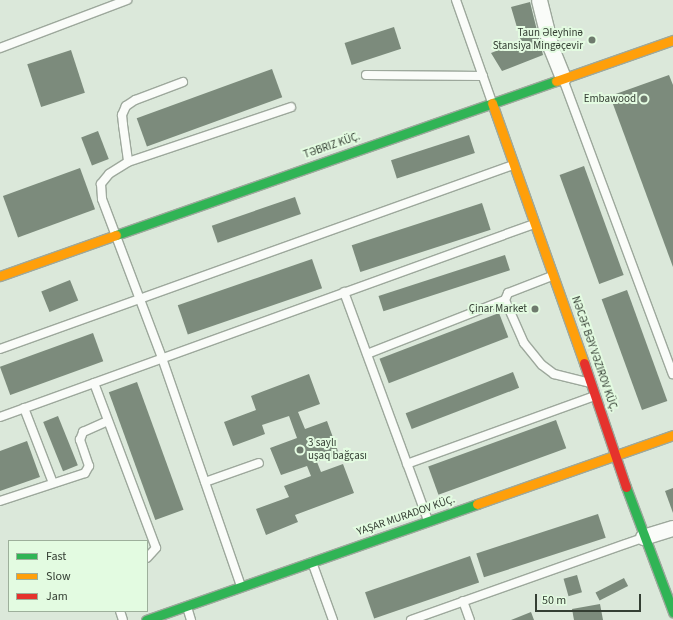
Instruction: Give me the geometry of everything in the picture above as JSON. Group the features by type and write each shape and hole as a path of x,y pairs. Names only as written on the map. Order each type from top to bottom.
{"street":[{"path":"539,0 551,48 563,78"},
{"name":"TƏBRIZ KÜÇ.","path":"0,276 673,40"},
{"name":"NƏCƏF BƏY VƏZIROV KÜÇ.","path":"492,103 592,384 643,537 673,612"},
{"name":"YAŞAR MURADOV KÜÇ.","path":"146,620 673,435"},
{"path":"643,537 673,528"}],"lane":[{"path":"0,48 128,0"},
{"path":"456,0 492,103"},
{"path":"366,75 483,76"},
{"path":"563,78 673,374"},
{"path":"128,162 122,115 126,106 135,100 183,82"},
{"path":"241,586 162,358 102,199 101,184 109,174 128,162 291,107"},
{"path":"0,349 514,165"},
{"path":"0,417 535,224"},
{"path":"367,354 505,300 508,293 554,276"},
{"path":"344,292 428,521"},
{"path":"505,300 524,343 542,365 554,374 592,384"},
{"path":"94,383 156,548 148,557"},
{"path":"407,464 596,396"},
{"path":"24,408 53,483"},
{"path":"0,501 85,473 89,466 80,440 83,432 108,421"},
{"path":"205,482 260,463"},
{"path":"411,620 643,537"},
{"path":"312,561 333,620"},
{"path":"463,601 470,620"},
{"path":"186,606 192,620"}],"building":[{"path":"530,2 543,55 502,71 491,53 521,41 511,7"},
{"path":"394,27 401,49 352,65 345,43"},
{"path":"71,50 85,93 41,107 27,64"},
{"path":"272,69 282,97 147,146 137,118"},
{"path":"669,75 673,85 673,267 610,96"},
{"path":"98,131 109,159 92,165 81,137"},
{"path":"469,135 475,153 397,178 391,160"},
{"path":"584,166 624,275 599,284 560,175"},
{"path":"80,168 95,209 18,237 3,196"},
{"path":"295,197 301,214 218,243 212,226"},
{"path":"482,203 491,230 360,272 352,245"},
{"path":"505,255 510,270 383,311 379,296"},
{"path":"312,259 322,288 188,335 178,305"},
{"path":"70,280 78,300 49,312 41,292"},
{"path":"627,290 667,401 642,410 602,299"},
{"path":"499,313 508,337 389,383 380,359"},
{"path":"93,333 103,361 10,395 0,367"},
{"path":"513,372 519,388 412,429 406,413"},
{"path":"309,374 320,404 298,412 305,429 327,421 339,454 317,462 321,472 343,464 354,493 295,515 298,522 266,535 256,509 289,497 284,486 311,476 307,466 281,475 270,448 297,438 289,416 262,425 265,434 233,446 224,422 256,410 251,396"},
{"path":"137,382 184,510 155,520 109,392"},
{"path":"58,416 78,465 63,471 43,422"},
{"path":"556,420 566,448 438,495 428,467"},
{"path":"27,441 40,477 0,491 0,451"},
{"path":"673,488 673,513 665,491"},
{"path":"598,514 606,538 484,577 476,554"},
{"path":"470,556 479,582 374,619 365,592"},
{"path":"577,575 582,592 569,596 564,579"},
{"path":"624,578 628,586 600,601 595,593"},
{"path":"600,604 603,620 574,620 572,609"},
{"path":"531,612 534,620 511,620"}],"traffic: fast":[{"path":"116,235 556,81"},
{"path":"626,487 673,612"},
{"path":"146,620 477,504"}],"traffic: slow":[{"path":"556,81 673,40"},
{"path":"492,103 584,363"},
{"path":"0,276 116,235"},
{"path":"477,504 673,435"}],"traffic: jam":[{"path":"584,363 626,487"}],"place":[{"name":"Taun Əleyhinə Stansiya Mingəçevir","path":"592,40"},
{"name":"Embawood","path":"644,99"},
{"name":"Çinar Market","path":"535,309"},
{"name":"3 saylı uşaq bağçası","path":"300,450"}]}
